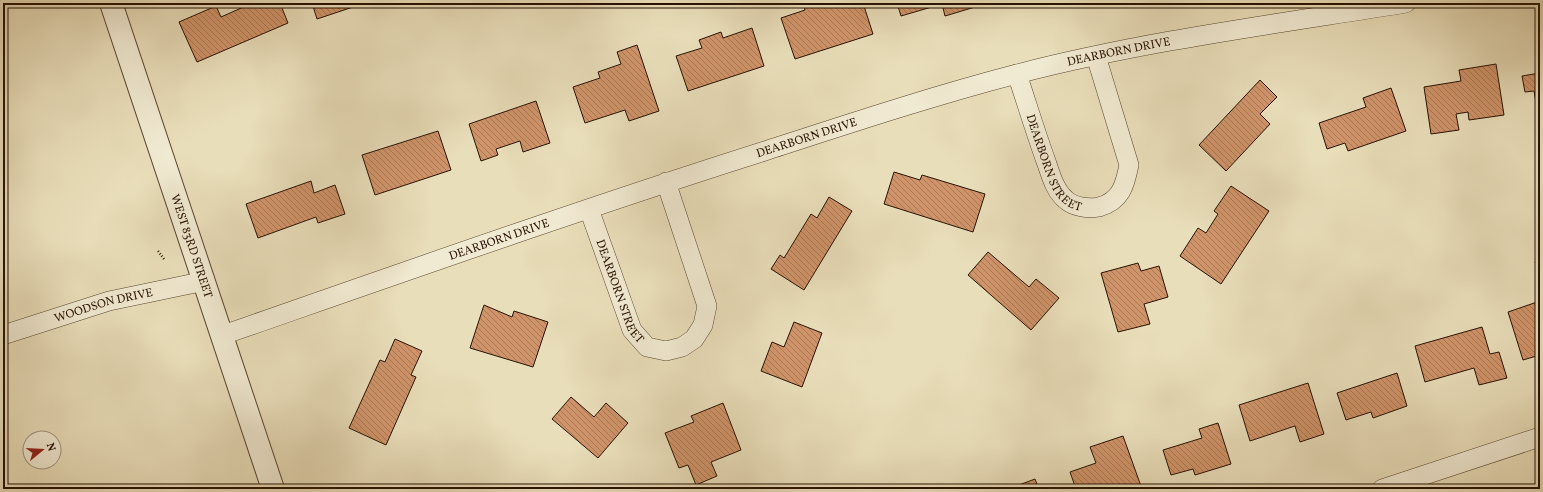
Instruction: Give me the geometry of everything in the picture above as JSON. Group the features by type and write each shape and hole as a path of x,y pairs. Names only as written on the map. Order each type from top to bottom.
{"street":[{"name":"WEST 83RD STREET","path":"111,3 274,489"},
{"name":"DEARBORN DRIVE","path":"223,335 666,182 918,102 1017,74 1096,56 1216,33 1406,3"},
{"name":"DEARBORN STREET","path":"1017,74 1040,146 1055,185 1065,200 1085,209 1100,206 1117,198 1125,182 1129,165 1096,56"},
{"name":"DEARBORN STREET","path":"589,209 632,330 647,347 666,351 682,347 694,340 703,325 707,306 666,182"},
{"name":"WOODSON DRIVE","path":"3,335 109,301 205,281"},
{"path":"1382,489 1540,437"}],"path":[{"path":"158,251 164,259"}],"building":[{"path":"247,3 280,3 288,23 197,62 179,22 216,6 221,17 248,5"},
{"path":"312,3 365,3 317,19"},
{"path":"803,3 863,3 873,34 795,59 781,18 805,10"},
{"path":"897,3 974,3 975,7 945,16 942,4 901,16"},
{"path":"752,28 764,66 688,91 676,56 702,48 699,40 721,32 723,38"},
{"path":"637,45 659,111 629,121 625,110 585,123 573,87 600,78 598,72 621,64 617,52"},
{"path":"1496,64 1504,115 1469,120 1468,112 1456,114 1459,130 1431,134 1424,87 1461,81 1459,70"},
{"path":"1540,73 1540,102 1536,103 1534,91 1525,92 1522,76"},
{"path":"1260,80 1277,97 1260,114 1270,124 1226,171 1199,145"},
{"path":"1391,88 1406,131 1348,151 1345,143 1327,149 1319,123 1366,107 1363,98"},
{"path":"536,101 550,143 523,152 520,141 496,149 498,155 481,161 469,124"},
{"path":"438,131 451,170 375,195 362,155"},
{"path":"894,172 920,180 922,175 985,194 973,232 884,204"},
{"path":"311,181 314,193 335,185 345,214 318,223 316,217 258,238 246,204"},
{"path":"1231,186 1269,211 1221,284 1180,256 1198,228 1206,233 1218,214 1214,211"},
{"path":"829,197 852,211 804,290 771,269 780,255 784,258 811,214 817,218"},
{"path":"988,252 1029,287 1036,279 1059,298 1031,330 968,275"},
{"path":"1540,261 1540,277 1535,262"},
{"path":"1138,263 1141,271 1159,266 1168,297 1144,304 1150,324 1118,332 1101,273"},
{"path":"1540,301 1540,355 1523,360 1508,312"},
{"path":"484,305 512,317 514,311 548,322 533,367 470,348"},
{"path":"794,322 822,333 802,387 761,371 772,342 784,347"},
{"path":"1482,327 1490,354 1499,352 1507,378 1479,385 1474,368 1425,382 1415,346"},
{"path":"395,339 422,351 411,375 416,377 386,445 349,428 380,360 385,362"},
{"path":"1397,373 1407,406 1373,418 1371,412 1346,420 1337,393"},
{"path":"1308,383 1324,434 1300,442 1295,426 1250,441 1239,405"},
{"path":"571,397 594,417 606,403 628,423 598,458 552,419"},
{"path":"723,403 741,450 711,462 717,476 696,485 688,465 679,468 665,433 694,422 691,416"},
{"path":"1218,423 1231,464 1195,475 1193,469 1171,475 1163,450 1202,438 1199,429"},
{"path":"1123,436 1142,489 1076,489 1070,472 1096,463 1090,447"},
{"path":"1035,479 1039,489 1008,489"}]}
